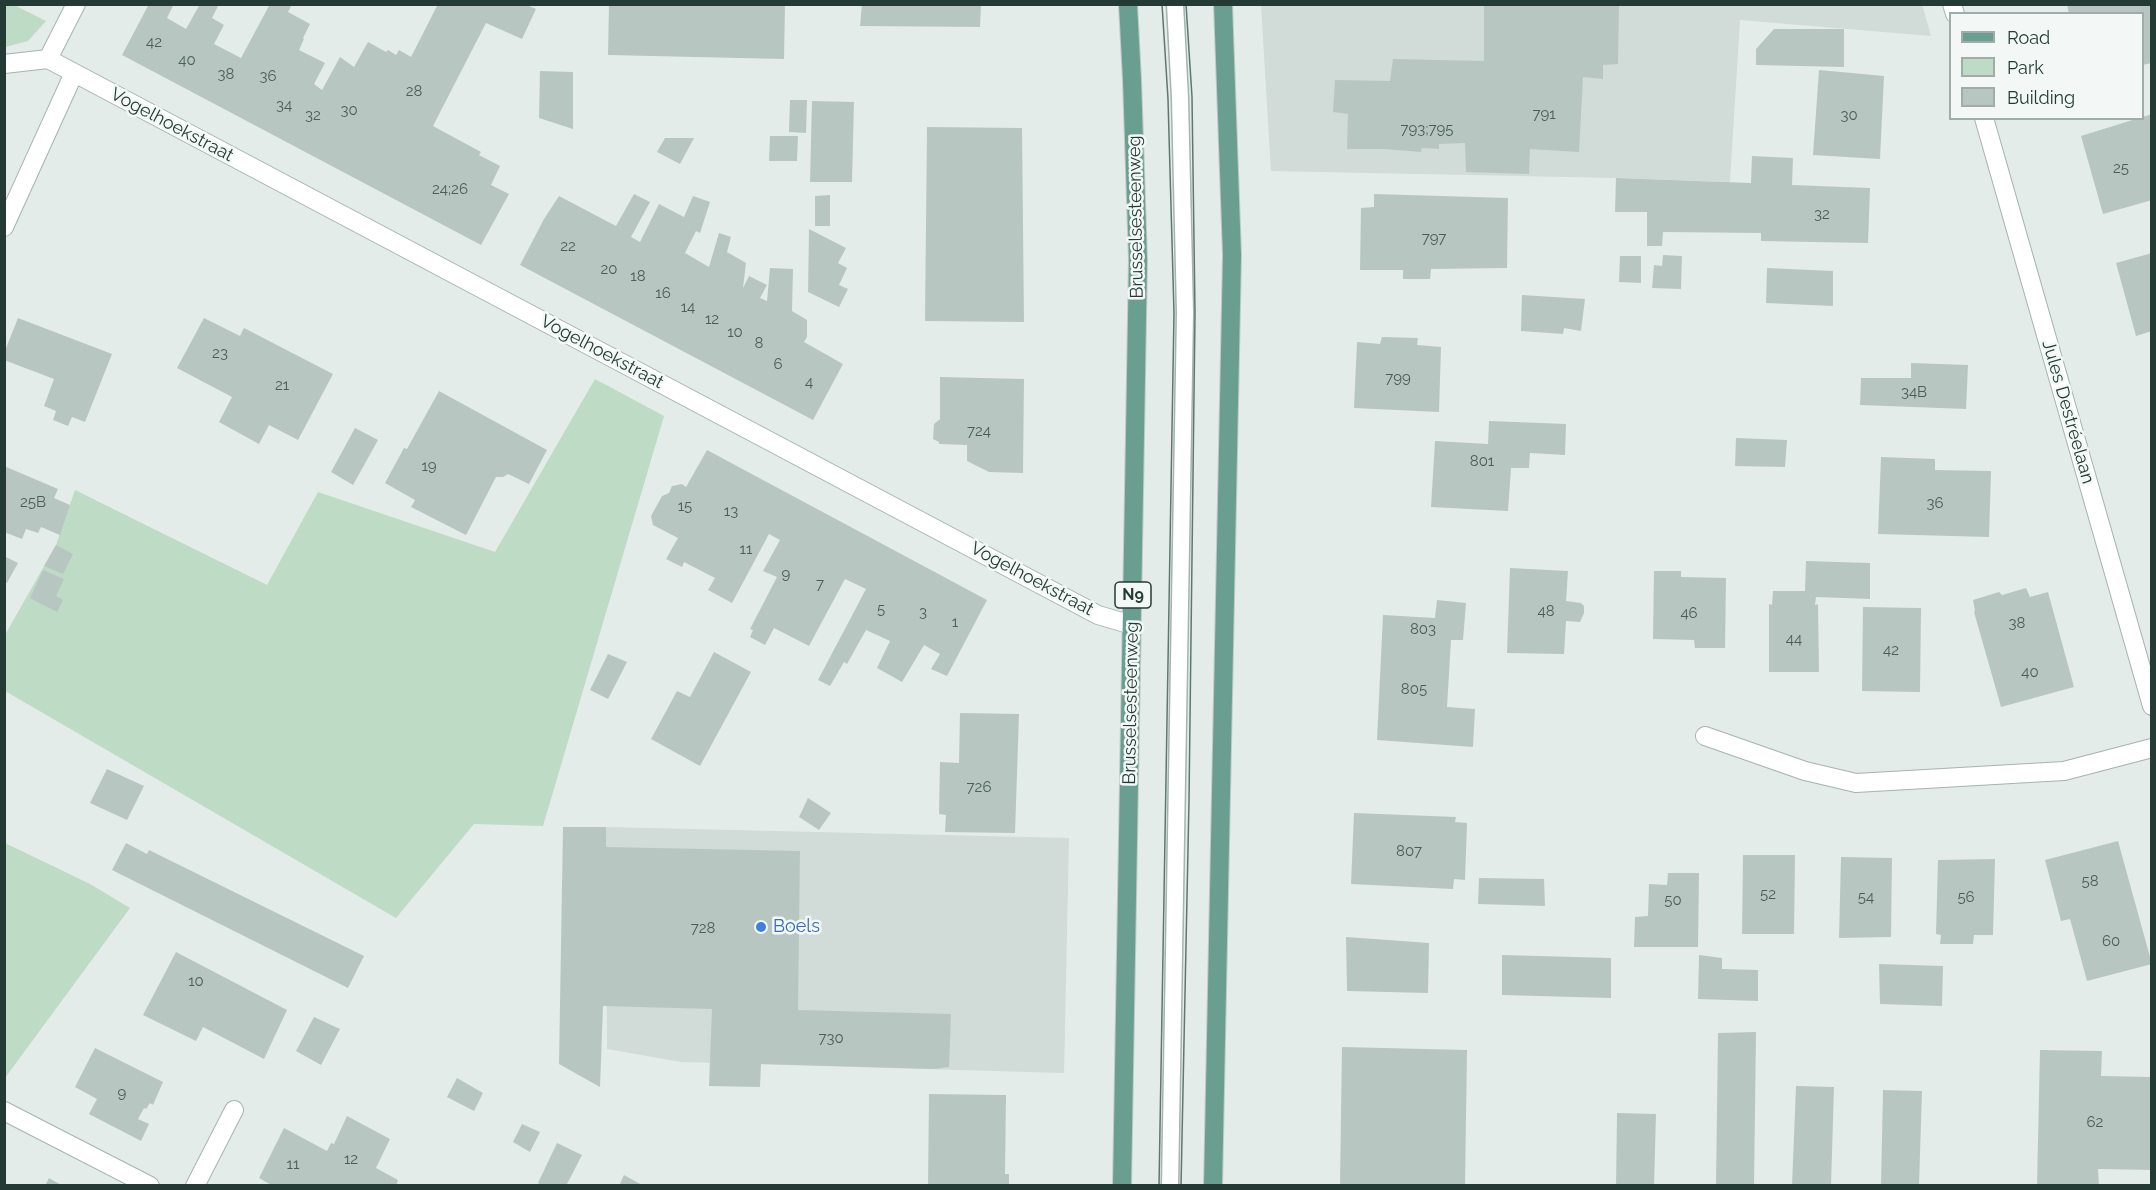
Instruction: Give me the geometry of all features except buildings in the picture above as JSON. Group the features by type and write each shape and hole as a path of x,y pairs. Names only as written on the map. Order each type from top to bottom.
{"main road":[{"name":"Brusselsesteenweg","path":"1122,1185 1138,260 1128,4"},
{"path":"1214,1185 1232,255 1223,4"}],"street":[{"path":"4,64 48,59 76,4"},
{"name":"Vogelhoekstraat","path":"48,59 1098,615 1132,625"},
{"path":"4,227 74,73"},
{"name":"Jules Destréelaan","path":"1985,120 2151,706"},
{"path":"1705,736 1805,771 1856,783 2064,771 2151,748"},
{"path":"195,1185 234,1110"},
{"path":"4,1111 150,1185"}],"lane":[{"path":"1170,1185 1185,313 1180,98 1174,4"}],"shaded area":[{"path":"1922,4 1931,36 1740,20 1730,182 1271,171 1261,5"},
{"path":"606,827 1069,838 1064,1073 681,1062 607,1049"}],"green space":[{"path":"4,5 14,5 46,21 28,41 5,47"},
{"path":"595,379 664,416 543,826 474,824 396,918 5,691 5,635 56,545 75,490 267,585 318,492 495,552"},
{"path":"5,843 90,884 130,908 5,1078"}],"tram line":[{"path":"1159,1186 1174,313 1168,99 1162,4"},
{"path":"1181,1186 1189,801 1195,313 1192,97 1186,4"}],"place":[{"name":"Boels","path":"761,927"}]}
